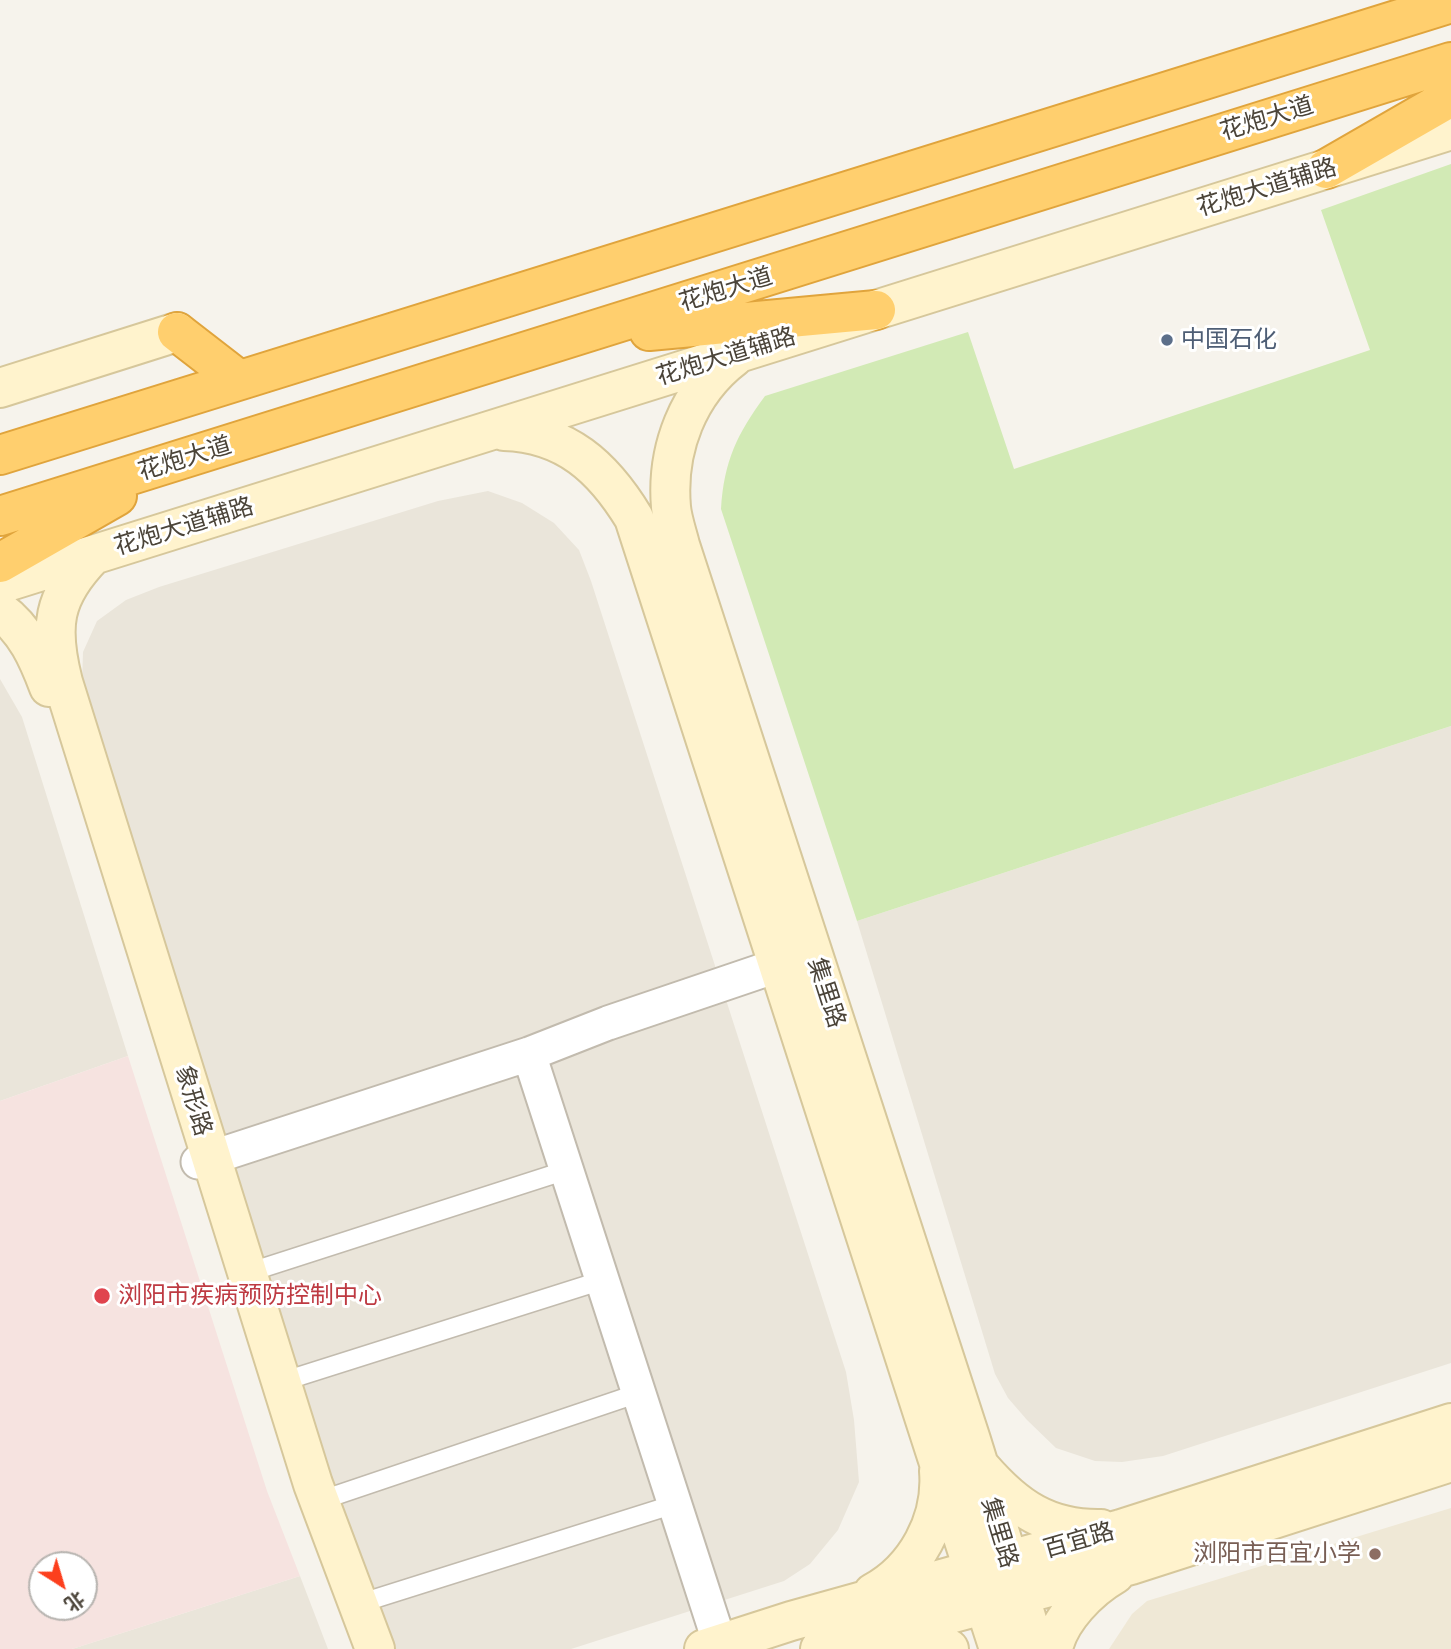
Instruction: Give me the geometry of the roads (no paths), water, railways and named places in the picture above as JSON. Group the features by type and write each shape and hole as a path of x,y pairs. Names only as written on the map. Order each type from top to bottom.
{"highway":[{"path":"0,455 1451,3"},
{"name":"花炮大道","path":"0,516 1451,62"},
{"path":"1326,169 1451,97"},
{"path":"573,337 876,310"},
{"path":"177,332 239,380"},
{"path":"0,563 176,462"}],"street":[{"name":"花炮大道辅路","path":"0,584 1451,130"},
{"path":"0,388 177,332"},
{"name":"集里路","path":"740,352 716,371 685,417 674,446 671,509 684,558 978,1465 997,1583 999,1649"},
{"name":"集里路","path":"491,430 528,432 554,439 577,453 620,494 634,518 937,1452 997,1583 1036,1649"},
{"name":"象形路","path":"93,555 77,572 64,594 56,618 55,649 63,682 300,1488 360,1649"},
{"name":"象形路","path":"0,611 22,631 37,657 50,689 205,1159 247,1272 319,1501 375,1649"},
{"path":"205,1159 529,1054 608,1023 779,965"},
{"path":"529,1054 675,1504 712,1646"},
{"name":"百宜路","path":"1126,1547 1451,1423"},
{"path":"937,1452 940,1484 936,1511 926,1539 861,1620 928,1639 950,1649"},
{"name":"百宜路","path":"712,1646 861,1620 1451,1462"},
{"path":"978,1465 1017,1505 1063,1527 1126,1547 1108,1578 1068,1616 1053,1649"},
{"name":"百宜路","path":"820,1649 861,1620"}],"lane":[{"path":"247,1272 567,1170"},
{"path":"281,1382 603,1280"},
{"path":"319,1501 639,1393"},
{"path":"358,1604 675,1504"}],"place":[{"name":"中国石化","path":"1167,340"},
{"name":"浏阳市疾病预防控制中心","path":"102,1296"},
{"name":"浏阳市百宜小学","path":"1375,1554"}]}
